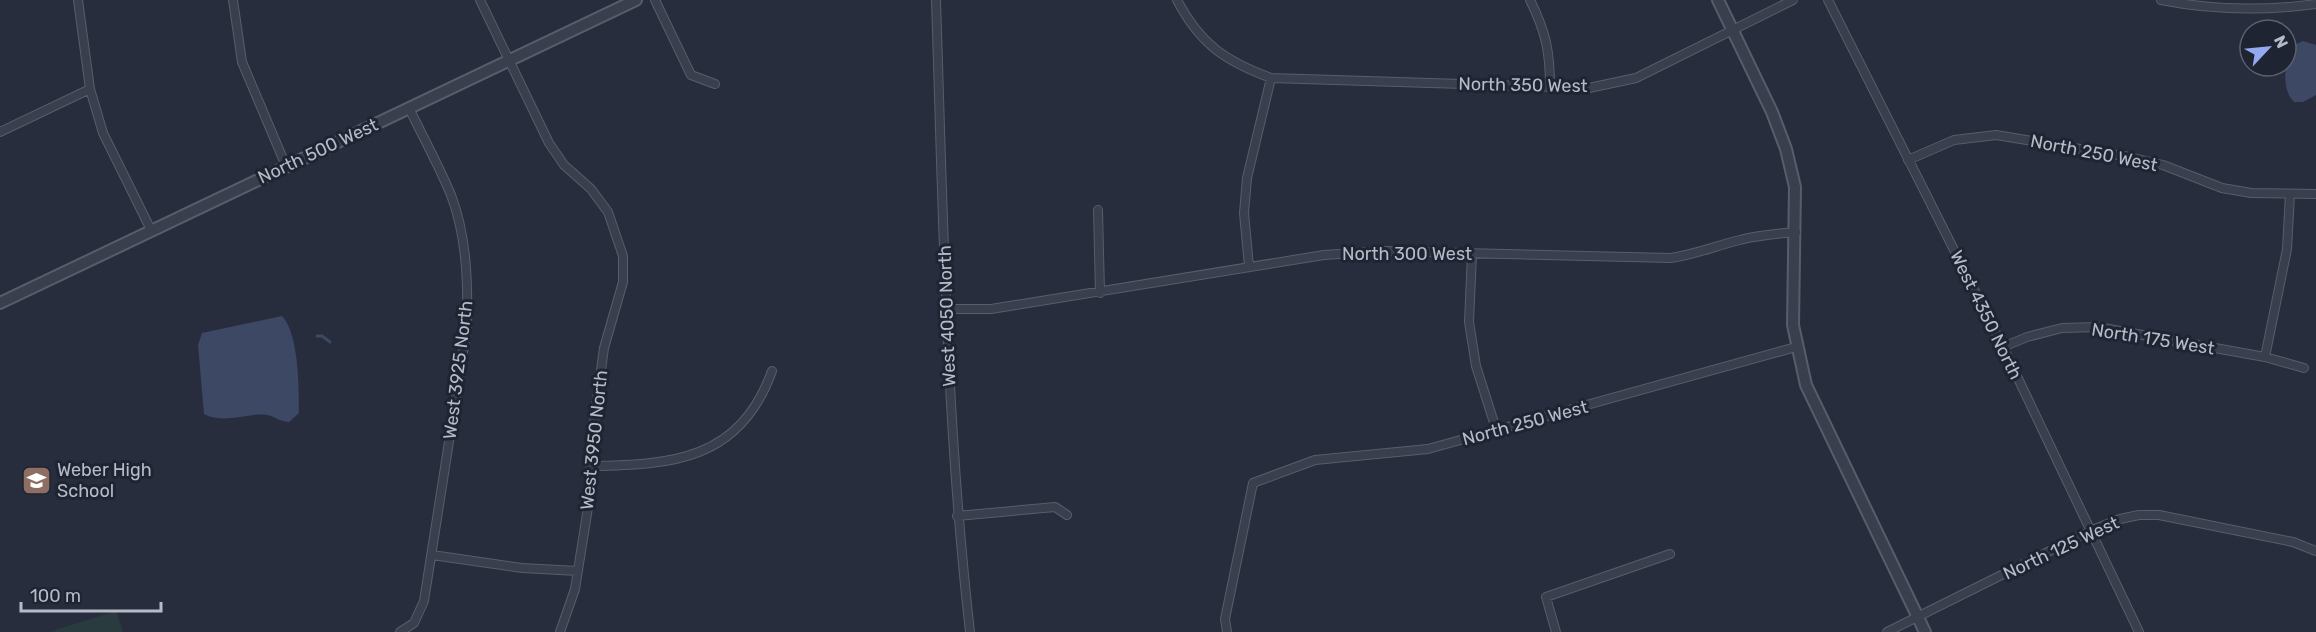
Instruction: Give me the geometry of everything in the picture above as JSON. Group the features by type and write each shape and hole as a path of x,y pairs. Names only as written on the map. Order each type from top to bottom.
{"street":[{"path":"78,0 90,89 103,133 151,230"},
{"path":"233,0 242,62 286,166"},
{"name":"West 3950 North","path":"480,0 549,142 564,165 591,189 608,212 623,256 623,282 604,348 590,466 590,495 578,571 567,617 560,632"},
{"name":"North 500 West","path":"0,303 636,0"},
{"path":"655,0 691,75 715,84"},
{"name":"West 4050 North","path":"936,0 946,309 957,516 970,632"},
{"path":"1177,0 1190,25 1208,44 1245,68 1271,78 1247,178 1244,213 1249,266"},
{"path":"1530,0 1545,29 1550,54 1550,87"},
{"path":"1718,0 1786,149 1795,187 1796,232 1792,299 1796,346 1806,385 1925,632"},
{"name":"North 350 West","path":"1271,78 1589,88 1636,78 1793,0"},
{"name":"West 4350 North","path":"1828,0 2003,347 2139,632"},
{"path":"2161,0 2223,8 2278,9 2316,4"},
{"path":"0,132 90,89"},
{"name":"West 3925 North","path":"400,632 414,623 424,601 467,327 468,284 462,235 451,196 409,108"},
{"name":"North 250 West","path":"1908,160 1954,140 1996,135 2129,157 2163,165 2222,188 2251,193 2316,194"},
{"path":"2265,357 2288,249 2290,194"},
{"path":"1098,210 1100,293"},
{"name":"North 300 West","path":"946,309 991,309 1324,255 1383,251 1671,258 1701,254 1737,240 1796,232"},
{"path":"1472,254 1469,322 1476,366 1497,432"},
{"name":"North 175 West","path":"2003,347 2027,336 2062,328 2098,327 2265,357 2304,368"},
{"name":"North 250 West","path":"1227,632 1225,619 1253,483 1315,460 1428,449 1497,432 1796,346"},
{"path":"590,466 649,465 673,461 707,448 739,428 762,400 772,372"},
{"path":"957,516 1055,507 1066,515"},
{"name":"North 125 West","path":"1887,632 2090,531 2120,519 2139,515 2159,515 2293,542 2316,551"},
{"path":"1556,632 1546,597 1670,554"},
{"path":"432,555 522,568 578,571"}],"shaded area":[{"path":"116,611 123,632 52,632 52,631"}],"water":[{"path":"2303,41 2316,45 2316,95 2303,102 2294,102 2290,97 2285,78 2298,78 2298,43"},
{"path":"282,316 288,324 295,348 299,413 289,422 263,415 221,419 204,414 198,345 202,333"}],"waterway":[{"path":"317,336 322,336 330,342"}],"place":[{"name":"Weber High School","path":"36,480"}]}
